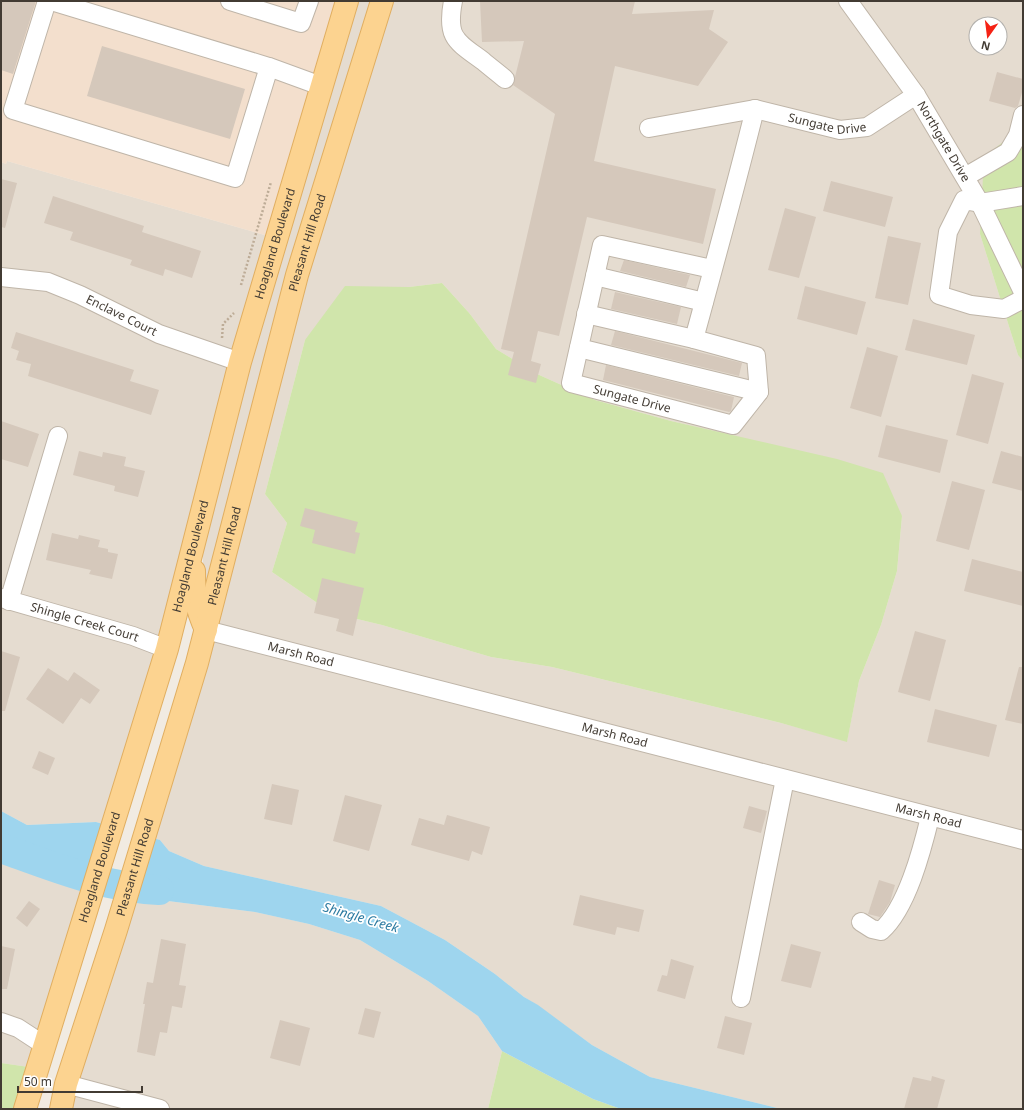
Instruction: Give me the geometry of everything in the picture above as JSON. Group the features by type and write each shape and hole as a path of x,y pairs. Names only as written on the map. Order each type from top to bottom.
{"main road":[{"name":"Hoagland Boulevard","path":"25,1109 82,920 167,649 240,362 347,1"},
{"name":"Pleasant Hill Road","path":"61,1109 66,1084 116,930 182,714 206,630 295,282 382,1"},
{"path":"194,542 194,595 206,630"},
{"path":"167,649 175,663 180,677 182,714"},
{"path":"44,1045 52,1064 54,1078 51,1109"}],"street":[{"path":"47,1 7,115 235,178 269,67"},
{"path":"51,1 269,67 321,86"},
{"path":"230,1 301,23 309,1"},
{"path":"453,1 451,15 452,30 458,42 468,52 505,79"},
{"name":"Northgate Drive","path":"848,1 916,95 980,203 1023,292"},
{"name":"Sungate Drive","path":"649,128 755,109 840,130 867,127 916,95"},
{"path":"694,339 712,269 733,198 755,109"},
{"path":"965,177 1008,152 1018,135 1023,115"},
{"path":"1023,196 980,203 964,200 948,232 939,295 971,305 1004,309 1023,299"},
{"name":"Sungate Drive","path":"712,269 602,244 571,383 733,425 759,392"},
{"path":"595,276 704,302"},
{"name":"Enclave Court","path":"1,277 48,282 80,295 159,334 240,362"},
{"path":"579,348 759,392 756,356 694,339 586,314"},
{"path":"5,599 58,436"},
{"name":"Shingle Creek Court","path":"5,599 132,636 167,649"},
{"name":"Marsh Road","path":"206,630 1023,840"},
{"path":"741,998 785,779"},
{"path":"861,922 872,929 881,931 890,923 920,857 930,816"},
{"path":"1,1022 18,1028 44,1045"},
{"path":"66,1084 160,1109"}],"shaded area":[{"path":"1,1 338,1 268,236 7,161 6,164 1,162"},
{"path":"358,1 373,1 204,602 203,542 248,364 318,127"},
{"path":"391,1 1023,1 1023,126 980,234 1018,355 1023,361 1023,1109 781,1109 650,1077 592,1045 524,997 495,974 445,940 381,906 204,866 169,851 160,840 153,838 188,722 191,722 191,714 215,629 289,334","holes":["442,283 470,314 496,349 537,374 595,400 671,421 738,437 902,516 897,571 881,625 859,681 847,741 781,723 552,667 491,657 382,625 332,613 272,572 287,523 265,494 305,340 409,287"]},
{"path":"7,161 268,236 157,651 103,824 96,822 27,825 1,811 1,162 6,164"},
{"path":"1,838 27,847 87,877 29,1067 1,1063"},
{"path":"136,893 160,900 255,912 309,924 360,940 428,981 478,1016 502,1051 488,1109 70,1109"}],"green space":[{"path":"1023,126 1023,361 1018,355 980,234 984,157"},
{"path":"442,283 470,314 496,349 537,374 595,400 671,421 837,459 883,473 902,516 897,571 881,625 859,681 847,742 781,723 552,667 491,657 382,625 332,613 272,572 287,523 265,494 305,340 345,286 409,287"},
{"path":"502,1051 593,1099 621,1109 488,1109"},
{"path":"1,1063 29,1067 16,1109 1,1109"}],"water":[{"path":"1,811 27,825 96,822 103,824 87,877 27,847 1,838"},
{"path":"153,838 160,840 169,851 204,866 381,906 445,940 495,974 524,997 538,1005 592,1045 650,1077 781,1109 621,1109 593,1099 502,1051 478,1016 428,981 360,940 309,924 255,912 160,900 136,893"}],"building":[{"path":"1,1 36,1 13,74 1,70"},
{"path":"480,1 635,1 632,14 714,10 709,29 728,42 698,86 615,66 594,161 716,189 703,244 587,217 559,336 538,331 531,361 541,364 536,383 508,375 514,352 501,349 555,114 513,85 524,41 482,42"},
{"path":"102,46 245,89 230,139 87,96"},
{"path":"997,72 1023,79 1023,89 1018,106 1015,108 989,101"},
{"path":"1,179 17,183 5,228 1,227"},
{"path":"831,181 893,197 885,227 823,211"},
{"path":"53,196 144,226 142,232 201,251 192,278 165,269 163,276 130,265 132,260 70,240 73,232 44,223"},
{"path":"785,208 816,217 799,278 768,270"},
{"path":"888,236 921,243 908,305 875,298"},
{"path":"624,260 690,275 686,287 620,271"},
{"path":"805,286 866,302 857,335 797,319"},
{"path":"615,292 681,307 677,324 611,309"},
{"path":"913,319 975,335 967,365 905,350"},
{"path":"615,331 742,363 739,376 611,345"},
{"path":"16,332 134,370 130,381 159,390 151,415 28,376 31,364 16,360 19,351 11,348"},
{"path":"867,347 898,356 881,417 850,408"},
{"path":"606,365 734,397 731,411 729,412 603,380"},
{"path":"972,374 1004,383 988,444 956,435"},
{"path":"1,421 39,434 28,467 1,459"},
{"path":"886,425 948,440 940,473 878,457"},
{"path":"79,451 102,457 103,452 126,457 124,466 145,471 138,497 114,491 115,486 73,475"},
{"path":"1001,451 1023,457 1023,491 992,483"},
{"path":"952,481 985,490 969,550 936,541"},
{"path":"305,508 358,522 355,532 360,533 355,554 312,543 315,530 300,526"},
{"path":"52,533 78,539 79,535 100,540 98,547 108,549 108,552 118,554 112,579 89,574 91,570 46,560"},
{"path":"972,559 1023,572 1023,606 964,591"},
{"path":"322,578 364,588 353,636 336,631 339,619 314,613"},
{"path":"915,631 946,640 930,701 898,692"},
{"path":"1,651 20,657 5,711 1,711"},
{"path":"1019,667 1023,667 1023,724 1005,720"},
{"path":"48,668 68,681 74,672 100,690 90,704 81,698 63,724 26,699"},
{"path":"935,709 997,725 989,757 927,742"},
{"path":"39,751 55,758 48,775 32,768"},
{"path":"272,784 299,790 292,825 264,819"},
{"path":"345,795 382,805 369,851 333,841"},
{"path":"749,806 767,811 761,833 743,828"},
{"path":"447,815 490,827 482,855 472,851 469,861 411,845 419,818 444,825"},
{"path":"879,880 895,885 890,902 880,917 868,914"},
{"path":"580,895 644,910 639,932 617,927 615,935 573,925"},
{"path":"29,901 40,909 27,927 16,918"},
{"path":"161,939 186,944 179,985 186,986 182,1008 172,1006 167,1033 160,1032 155,1056 137,1052 147,982 153,983"},
{"path":"791,944 821,952 811,988 781,981"},
{"path":"1,946 15,949 7,989 1,989"},
{"path":"671,959 694,966 685,999 657,991 662,975 667,976"},
{"path":"365,1008 381,1012 374,1038 358,1034"},
{"path":"725,1016 752,1023 744,1055 717,1048"},
{"path":"280,1020 310,1028 300,1066 270,1058"},
{"path":"932,1076 945,1080 937,1109 904,1109 913,1077 931,1081"}],"waterway":[{"name":"Shingle Creek","path":"1,848 78,875 118,885 159,890"}]}
